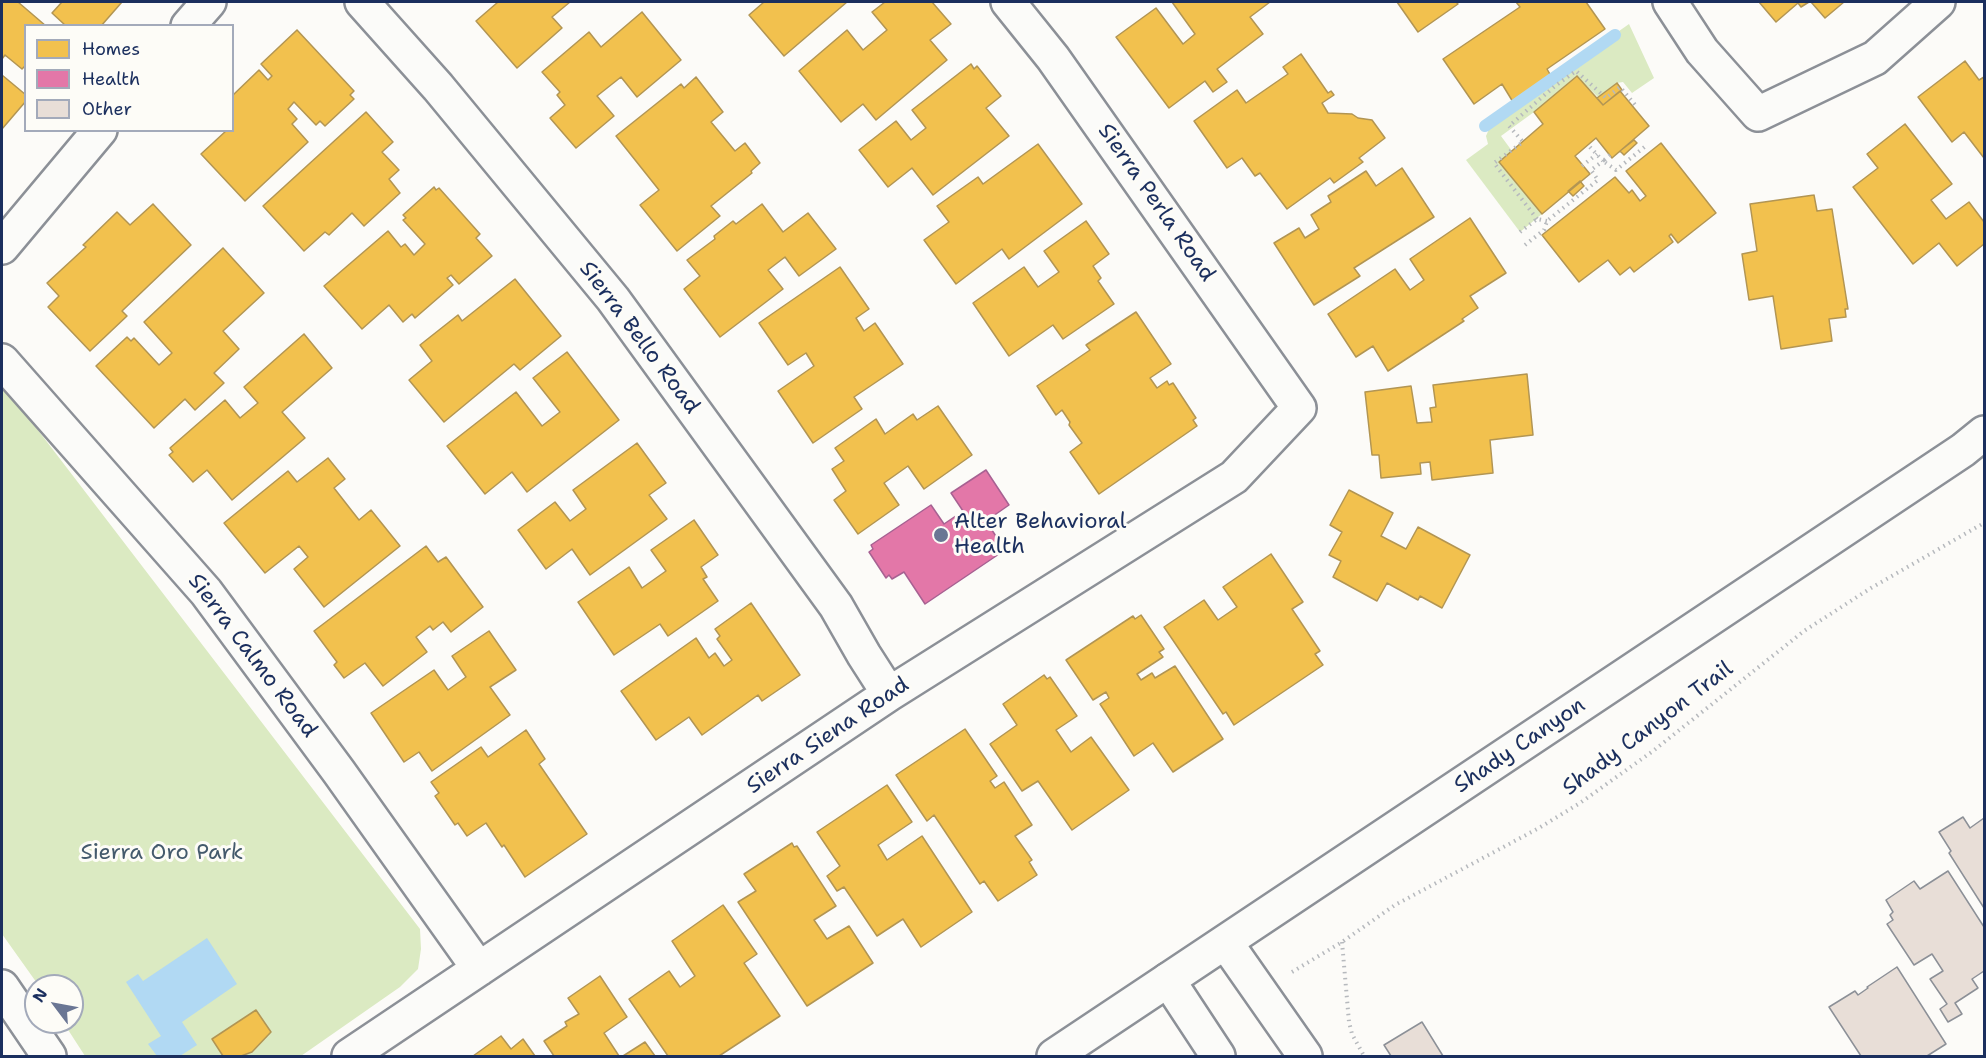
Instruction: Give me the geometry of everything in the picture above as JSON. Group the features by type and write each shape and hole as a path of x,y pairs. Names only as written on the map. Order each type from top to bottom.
{"street":[{"path":"190,24 209,2"},
{"name":"Sierra Bello Road","path":"362,2 438,87 613,299 836,606 889,694"},
{"name":"Sierra Perla Road","path":"1008,2 1053,58 1299,408"},
{"path":"1670,2 1702,51 1758,114 1875,58 1938,2"},
{"path":"2,248 98,132"},
{"name":"Sierra Calmo Road","path":"2,361 206,592 339,772 479,969"},
{"name":"Sierra Siena Road","path":"349,1056 889,694 1234,477 1299,408"},
{"name":"Shady Canyon","path":"1054,1056 1963,450 1984,433"},
{"path":"1226,942 1305,1056"},
{"path":"1168,980 1218,1056"},
{"path":"2,987 49,1056"}],"path":[{"path":"1547,221 1537,219 1494,163 1522,142 1509,126 1576,71 1606,98 1620,87 1637,107"},
{"path":"1588,144 1603,161 1616,170 1647,145"},
{"path":"1582,166 1597,154"},
{"path":"1525,245 1544,230 1547,221 1598,180 1591,170 1610,155"},
{"path":"1520,232 1537,219"},
{"name":"Shady Canyon Trail","path":"1293,971 1342,942 1395,905 1539,828 1580,802 1653,751 1804,631 1870,588 1984,523"},
{"path":"1342,942 1349,1022 1352,1034 1364,1056"}],"green space":[{"path":"1629,24 1654,78 1632,93 1623,82 1617,83 1598,97 1576,76 1534,112 1501,136 1512,151 1499,163 1542,214 1520,232 1466,160 1488,144 1486,136 1493,120"},
{"name":"Sierra Oro Park","path":"2,386 420,929 421,949 418,969 400,987 301,1056 85,1056 71,1034 84,1034 84,974 30,974 2,934"}],"water":[{"path":"207,938 237,984 182,1022 197,1045 180,1056 157,1056 148,1044 161,1036 126,982 138,974 143,981"}],"building: Homes":[{"path":"2,2 18,2 44,24 24,24 24,67 22,69 5,55 2,59"},
{"path":"62,2 122,2 103,24 64,24 52,13"},
{"path":"498,2 570,2 552,17 562,28 517,68 476,21"},
{"path":"764,2 847,2 784,56 749,15"},
{"path":"885,2 932,2 951,24 930,40 947,60 876,120 863,104 841,122 799,71 847,30 863,50 887,30 872,12"},
{"path":"1172,2 1270,2 1250,17 1263,34 1217,69 1227,82 1213,92 1205,81 1169,108 1116,37 1156,8 1183,44 1195,34"},
{"path":"1397,2 1456,2 1458,4 1418,32"},
{"path":"1516,2 1586,2 1605,29 1547,69 1551,76 1513,102 1502,84 1474,104 1443,59 1520,7"},
{"path":"1759,2 1809,2 1801,7 1798,3 1776,22"},
{"path":"1811,2 1844,2 1825,18"},
{"path":"642,12 681,60 637,97 621,77 597,96 614,116 576,148 550,118 565,105 557,95 560,92 542,72 589,32 601,47"},
{"path":"297,30 354,91 350,95 354,99 325,126 320,121 316,125 294,102 288,109 297,119 292,124 308,142 245,201 201,154 225,132 234,132 234,94 259,70 268,80 272,76 261,64"},
{"path":"1301,54 1328,93 1331,91 1334,95 1322,103 1328,113 1352,114 1358,118 1372,120 1385,138 1359,158 1363,162 1334,183 1330,178 1287,209 1260,173 1255,176 1242,158 1227,168 1194,121 1237,90 1246,103 1288,74 1283,67"},
{"path":"1965,61 1979,80 1984,77 1984,158 1964,132 1952,142 1918,97"},
{"path":"971,64 974,69 977,66 1001,96 986,108 1009,136 933,195 912,168 888,187 859,150 896,121 911,140 926,128 912,110"},
{"path":"2,75 24,93 24,103 2,129"},
{"path":"1577,76 1603,105 1620,91 1649,126 1612,158 1596,138 1575,156 1590,174 1542,214 1499,162 1543,124 1534,112"},
{"path":"696,77 723,112 711,122 735,151 745,143 760,163 751,171 752,173 711,206 720,216 677,251 640,205 659,190 616,136 681,84 684,88"},
{"path":"1617,83 1622,90 1603,105 1597,98"},
{"path":"366,112 393,142 382,152 399,170 389,179 400,193 364,226 352,213 329,235 325,232 304,251 263,206"},
{"path":"1905,124 1952,184 1931,200 1946,219 1969,202 1984,222 1984,244 1957,266 1939,243 1913,264 1853,187 1878,168 1867,154"},
{"path":"1634,140 1637,143 1624,155 1620,151"},
{"path":"1661,143 1716,213 1678,243 1671,234 1669,236 1673,242 1634,272 1630,267 1620,275 1608,260 1579,282 1542,235 1615,177 1629,193 1632,190 1640,201 1646,196 1626,171"},
{"path":"1038,144 1082,204 1009,259 1002,249 956,284 924,240 949,222 937,206 978,177 983,184"},
{"path":"1402,168 1434,217 1354,268 1360,276 1314,305 1274,243 1299,228 1305,238 1319,229 1311,215 1331,202 1328,196 1366,171 1376,186"},
{"path":"1580,181 1584,186 1573,196 1568,191"},
{"path":"434,187 436,190 439,188 480,234 476,238 492,256 459,284 451,275 447,278 453,285 415,318 412,314 403,322 389,305 362,329 324,286 388,231 401,247 405,244 414,255 425,244 403,220 406,218 403,215"},
{"path":"1814,195 1817,211 1832,209 1848,309 1845,309 1846,317 1829,319 1832,341 1781,349 1773,296 1749,300 1742,254 1757,251 1750,204"},
{"path":"153,204 191,245 122,311 127,316 90,351 48,307 59,296 47,283 86,247 83,245 117,212 130,225"},
{"path":"762,204 783,232 808,213 836,249 799,276 785,257 768,270 783,289 720,337 684,289 700,276 687,260 715,239 714,236 733,221 736,224"},
{"path":"1470,218 1506,273 1470,296 1478,308 1462,319 1464,321 1388,371 1373,346 1356,357 1328,314 1395,269 1410,290 1424,280 1410,259"},
{"path":"1086,221 1109,254 1093,266 1101,278 1098,281 1114,304 1063,339 1053,325 1009,356 973,303 1024,267 1038,287 1059,272 1044,251"},
{"path":"223,248 264,293 223,331 239,349 214,373 224,383 195,410 185,399 154,428 96,366 127,337 131,341 134,338 159,365 172,353 144,322"},
{"path":"840,267 869,309 856,318 864,331 875,323 903,364 854,397 862,409 813,443 778,391 814,366 806,353 788,365 759,323"},
{"path":"515,279 561,336 520,370 514,364 444,422 409,380 432,361 420,345 458,315 462,321"},
{"path":"1136,312 1171,364 1150,378 1157,388 1167,381 1169,385 1173,383 1196,418 1193,420 1197,426 1099,494 1070,452 1082,443 1069,425 1070,422 1062,410 1056,415 1037,386 1090,350 1086,345"},
{"path":"304,334 332,368 282,412 305,438 232,500 207,470 193,482 169,455 173,452 170,448 225,400 240,418 258,403 244,387"},
{"path":"567,352 619,420 527,492 512,472 485,494 447,446 516,392 542,426 560,412 533,378"},
{"path":"1527,374 1533,435 1490,440 1493,473 1432,480 1430,462 1420,463 1421,474 1381,478 1379,455 1372,455 1365,392 1411,386 1417,423 1432,422 1430,408 1436,407 1433,385"},
{"path":"938,406 972,455 924,489 908,466 884,483 899,505 858,534 834,500 846,491 832,469 844,461 835,448 876,419 885,434 913,414 917,420"},
{"path":"637,443 666,483 649,495 667,519 590,575 572,549 546,569 518,530 555,502 570,521 586,509 573,490"},
{"path":"328,458 345,479 334,488 359,520 371,510 400,546 324,607 294,569 308,557 299,546 265,573 224,523 288,471 297,482"},
{"path":"1349,490 1393,513 1381,536 1406,549 1418,527 1470,555 1442,608 1420,596 1418,600 1387,583 1377,601 1333,577 1341,561 1329,555 1342,532 1330,525"},
{"path":"694,520 718,555 701,567 707,577 703,579 718,601 668,636 660,624 614,655 578,602 629,567 642,588 666,571 651,550"},
{"path":"426,546 438,562 446,557 483,607 451,632 443,622 433,630 430,626 416,637 427,652 383,686 365,663 344,678 334,665 337,662 314,631"},
{"path":"1271,554 1303,602 1292,609 1320,651 1315,654 1323,665 1234,725 1226,712 1223,714 1164,627 1204,600 1218,620 1237,607 1223,587"},
{"path":"751,603 800,675 762,701 758,695 702,735 689,717 656,740 621,691 696,638 709,658 715,653 724,666 732,660 717,639 720,636 715,629"},
{"path":"1141,615 1164,649 1159,652 1163,657 1137,674 1141,680 1152,673 1155,678 1175,666 1223,739 1173,772 1153,743 1134,756 1100,704 1109,698 1106,692 1093,700 1066,660 1133,616 1135,619"},
{"path":"489,631 516,670 490,687 510,715 432,771 419,752 404,762 371,713 434,670 448,690 466,677 452,656"},
{"path":"1044,675 1047,679 1050,677 1077,716 1056,730 1071,752 1091,737 1129,790 1072,830 1038,781 1022,791 990,744 1017,725 1003,704"},
{"path":"965,729 997,776 990,781 995,788 1004,782 1032,825 1015,836 1032,860 1029,862 1037,875 998,901 984,881 980,884 934,815 927,821 896,775"},
{"path":"526,730 545,759 539,764 587,834 525,877 486,823 467,836 458,823 455,825 435,796 439,793 431,782 481,747 488,757"},
{"path":"887,785 912,822 878,845 887,860 922,836 972,912 921,947 903,919 877,936 844,887 837,891 827,876 840,866 817,832"},
{"path":"792,843 794,847 797,846 836,906 814,920 827,939 849,926 873,963 807,1006 738,902 756,891 744,874"},
{"path":"723,905 757,954 744,963 780,1016 719,1056 668,1056 629,999 669,971 680,987 695,976 672,941"},
{"path":"600,976 627,1017 604,1033 619,1056 554,1056 544,1041 567,1026 565,1022 579,1014 568,998"},
{"path":"256,1010 271,1032 252,1052 241,1056 223,1056 212,1039"},
{"path":"501,1036 511,1049 523,1039 535,1056 473,1056"},
{"path":"645,1042 655,1056 623,1056"}],"building: Health":[{"name":"Alter Behavioral Health","path":"986,470 1009,505 986,521 1005,550 925,604 904,572 892,579 889,575 886,578 869,552 873,549 871,545 931,505 944,524 963,511 951,493"}],"building: Other":[{"path":"1963,817 1970,828 1984,818 1984,908 1949,853 1951,851 1939,832"},
{"path":"1948,871 1984,927 1984,971 1972,979 1978,988 1955,1003 1962,1014 1948,1022 1940,1009 1947,1004 1930,979 1943,971 1932,954 1914,965 1887,924 1893,920 1890,915 1893,912 1886,900 1914,881 1920,889"},
{"path":"1897,967 1946,1044 1927,1056 1861,1056 1829,1007 1855,991 1858,995"},
{"path":"1422,1022 1443,1056 1391,1056 1384,1045"}],"waterway":[{"path":"1485,126 1615,35"}],"place":[{"name":"Alter Behavioral Health","path":"941,535"}]}
